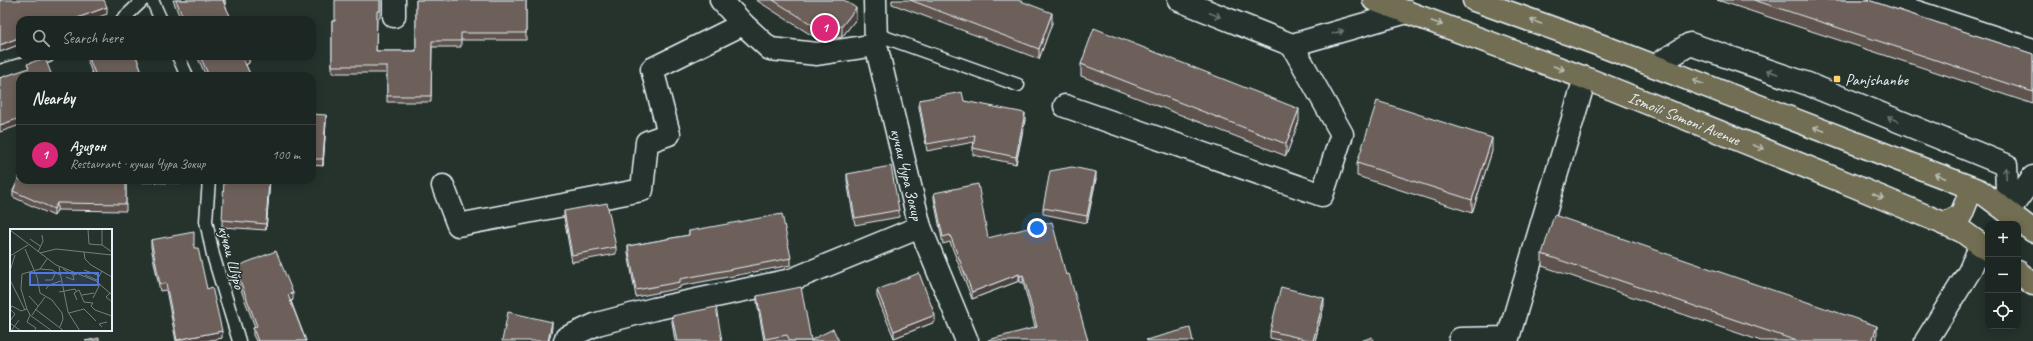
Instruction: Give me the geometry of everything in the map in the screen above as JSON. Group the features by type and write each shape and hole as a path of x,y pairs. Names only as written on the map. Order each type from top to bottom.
{"main road":[{"name":"Ismoili Somoni Avenue","path":"1374,0 1585,78 1962,231 1984,248"},
{"path":"1474,0 1655,66 1980,191 2007,218 2033,231"},
{"path":"1944,224 1961,215 1972,188"},
{"path":"2021,274 2033,284"}],"street":[{"path":"721,0 743,24 770,49 817,54 876,40"},
{"name":"кучаи Чура Зокир","path":"875,0 876,40 920,227 966,341"},
{"path":"1179,0 1292,45 1407,12"},
{"path":"1880,0 2033,50"},
{"path":"443,186 458,225 642,190 647,142 669,134 652,69 743,24"},
{"path":"1655,66 1690,44 1808,84 2006,166 2007,218"},
{"path":"1065,106 1322,195 1342,134 1292,45"},
{"path":"1460,341 1460,339 1508,338 1585,78"},
{"path":"2007,218 2033,177"},
{"path":"565,341 566,338 597,324 647,311 791,280 920,227"},
{"path":"1926,341 1984,248"}],"lane":[{"path":"126,16 143,0"},
{"path":"152,0 159,16"},
{"path":"876,40 1018,85"},
{"path":"0,71 35,60"},
{"path":"180,60 185,72"},
{"name":"кўчаи Шўро","path":"209,184 206,221 214,256 239,341"}],"building":[{"path":"0,0 104,0 107,7 83,16 16,16 16,39 0,45"},
{"path":"176,0 224,0 223,1 230,16 182,16"},
{"path":"335,0 380,0 380,11 377,11 376,51 416,51 416,0 526,0 526,33 461,33 461,41 432,41 431,96 387,96 387,66 332,66 332,21 335,21"},
{"path":"773,0 844,0 856,8 842,26 819,29"},
{"path":"910,0 1018,0 1052,13 1039,49"},
{"path":"1754,0 1868,0 2033,54 2033,92"},
{"path":"1094,28 1299,109 1286,144 1081,64"},
{"path":"39,60 46,60 50,72 17,72 29,68 27,64"},
{"path":"90,60 137,60 142,72 94,72"},
{"path":"202,60 243,60 249,72 207,72"},
{"path":"16,72 16,119 0,125 0,78"},
{"path":"962,92 964,101 1025,113 1016,157 973,148 975,135 927,144 919,100"},
{"path":"1377,101 1492,138 1472,200 1357,163"},
{"path":"316,114 326,115 323,159 316,159"},
{"path":"891,166 899,210 855,218 847,174"},
{"path":"1072,167 1096,172 1087,216 1043,208 1050,171"},
{"path":"16,184 126,184 126,204 57,203 54,209 13,191"},
{"path":"224,184 269,184 266,224 222,220"},
{"path":"978,184 988,238 1052,222 1066,275 1069,274 1088,341 988,341 1037,327 1023,275 1020,276 1019,274 972,292 950,235 943,237 934,193"},
{"path":"607,203 616,247 572,255 564,211"},
{"path":"782,214 791,258 680,279 680,282 636,290 628,246 689,235 689,231"},
{"path":"1554,215 1877,326 1872,341 1797,341 1542,254"},
{"path":"194,232 194,248 198,248 207,289 212,287 222,331 177,340 166,283 160,284 151,240"},
{"path":"276,251 293,293 288,295 306,341 258,341 253,328 257,326 235,267"},
{"path":"919,273 935,315 894,331 877,290"},
{"path":"801,287 811,340 833,329 839,341 790,341 787,335 765,339 757,296"},
{"path":"1281,287 1324,298 1313,341 1270,331"},
{"path":"716,307 722,341 677,341 672,316"},
{"path":"508,312 552,322 548,341 502,341"},
{"path":"1190,328 1193,341 1146,340"},
{"path":"1372,337 1374,341 1361,341"},
{"path":"99,338 99,341 85,341"}],"place":[{"name":"Азизон","path":"825,28"},
{"name":"Panjshanbe","path":"1837,79"}]}
